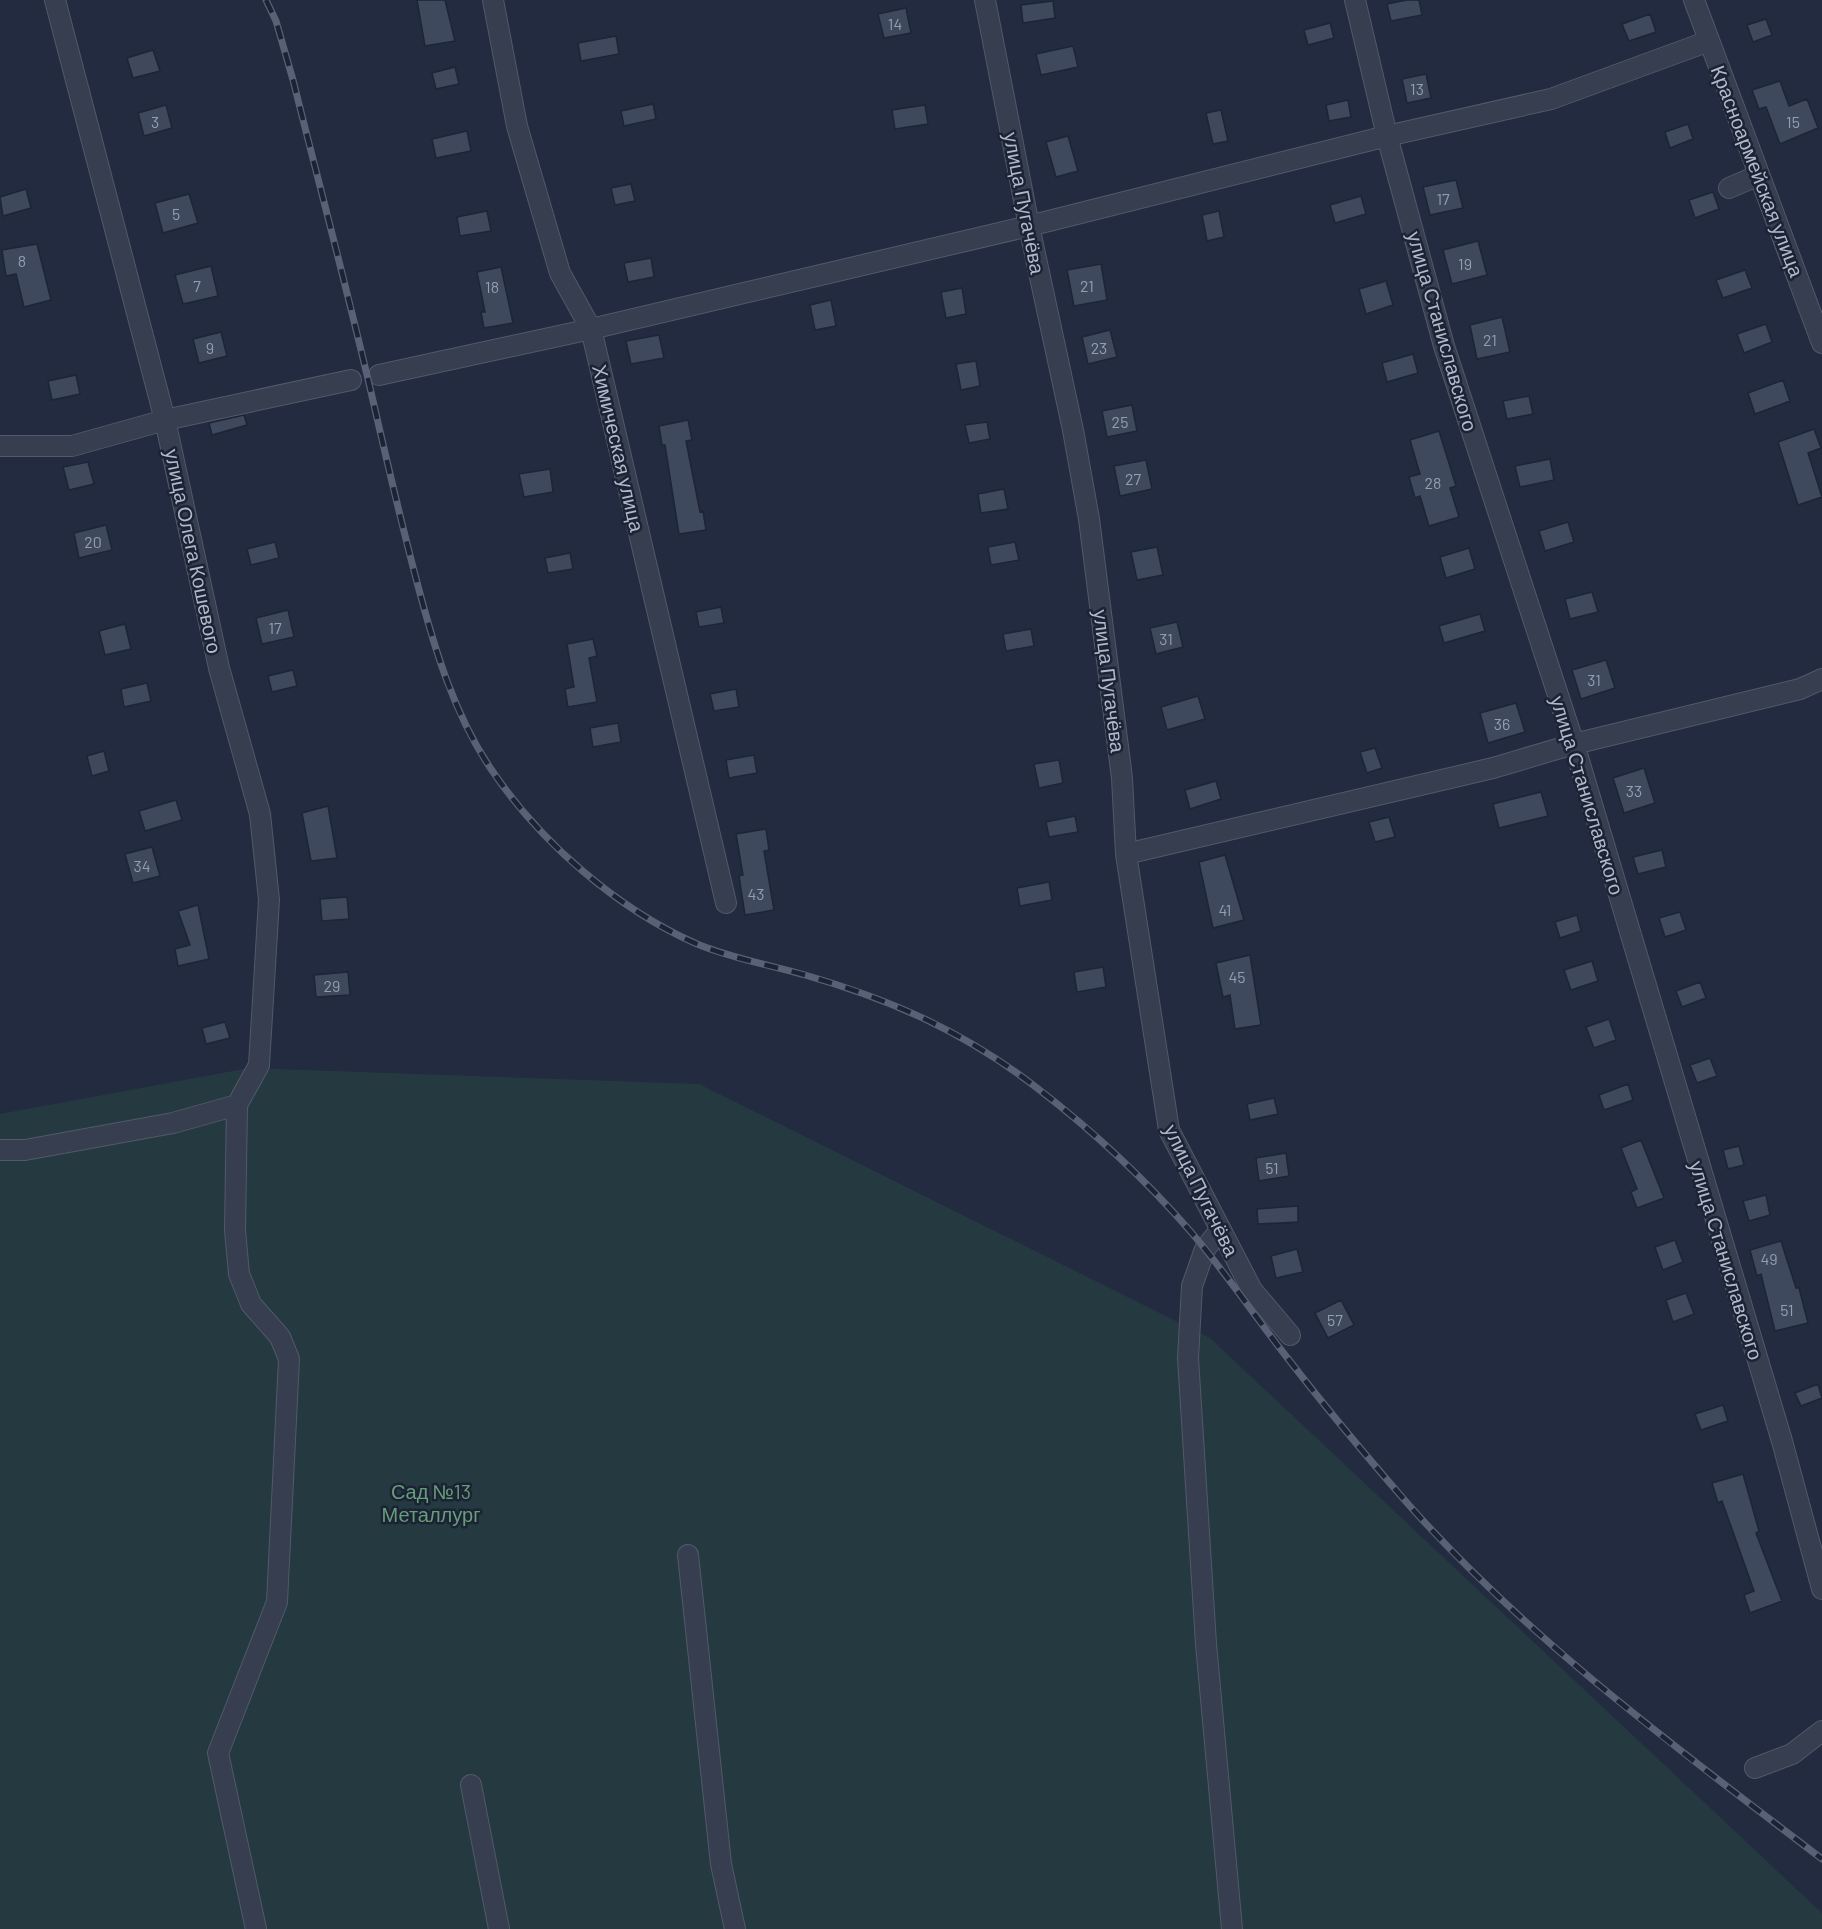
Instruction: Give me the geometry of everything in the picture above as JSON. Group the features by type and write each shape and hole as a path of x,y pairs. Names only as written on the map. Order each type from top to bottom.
{"street":[{"name":"улица Олега Кошевого","path":"55,0 165,420 219,668 260,814 269,900 259,1065 237,1105"},
{"name":"Химическая улица","path":"493,0 517,126 553,250 560,273 591,329 726,903"},
{"name":"улица Пугачёва","path":"985,0 1089,519 1122,778 1126,854 1169,1130 1252,1290 1290,1335"},
{"name":"улица Станиславского","path":"1355,0 1387,135 1444,346 1574,744 1782,1441 1822,1589"},
{"name":"Красноармейская улица","path":"1694,0 1822,342"},
{"path":"379,375 591,329 1029,226 1387,135 1551,99 1709,41"},
{"path":"1729,188 1759,175"},
{"path":"0,446 72,446 165,420 351,380"},
{"path":"1126,854 1493,768 1574,744 1800,688 1822,679"},
{"path":"0,1150 26,1149 173,1123 237,1105 235,1230 239,1274 251,1304 280,1337 289,1359 277,1602 218,1753 256,1929"},
{"path":"1220,1231 1205,1249 1192,1286 1188,1358 1206,1644 1232,1929"},
{"path":"688,1555 721,1864 735,1929"},
{"path":"1755,1768 1792,1754 1822,1731"},
{"path":"471,1785 499,1929"}],"green space":[{"name":"Сад №13 Металлург","path":"249,1068 699,1084 1210,1338 1822,1913 1822,1929 0,1929 0,1114"}],"building":[{"path":"417,0 445,0 455,41 425,46"},
{"path":"1419,0 1422,15 1391,21 1387,4"},
{"path":"1053,1 1055,18 1023,23 1021,5"},
{"path":"906,8 911,33 884,38 878,14"},
{"path":"1650,14 1656,32 1629,41 1622,24"},
{"path":"1766,19 1772,35 1753,42 1747,25"},
{"path":"1330,23 1334,38 1308,45 1304,30"},
{"path":"616,36 619,54 581,61 578,43"},
{"path":"1073,46 1078,67 1041,75 1036,54"},
{"path":"153,50 160,71 133,78 127,58"},
{"path":"455,67 459,84 436,89 432,73"},
{"path":"1426,74 1431,98 1407,103 1402,79"},
{"path":"1780,81 1789,106 1807,99 1818,128 1780,144 1766,107 1759,109 1752,90"},
{"path":"1348,100 1351,117 1329,121 1326,105"},
{"path":"653,104 656,119 624,126 621,111"},
{"path":"166,105 172,128 144,136 138,113"},
{"path":"925,105 928,124 895,129 892,110"},
{"path":"1221,110 1228,141 1213,144 1206,113"},
{"path":"1688,124 1693,139 1670,148 1665,132"},
{"path":"467,131 471,151 436,158 432,139"},
{"path":"1068,136 1078,171 1056,177 1046,142"},
{"path":"1456,180 1463,208 1430,215 1423,187"},
{"path":"631,184 635,201 615,205 611,188"},
{"path":"26,189 31,208 3,216 0,197"},
{"path":"1713,192 1719,209 1695,218 1689,200"},
{"path":"189,194 198,223 163,233 155,203"},
{"path":"1361,196 1366,214 1335,223 1330,205"},
{"path":"487,211 491,231 460,236 457,217"},
{"path":"1219,211 1224,237 1207,241 1202,215"},
{"path":"1478,241 1487,275 1452,284 1443,250"},
{"path":"37,244 51,300 24,307 16,274 6,276 2,250"},
{"path":"651,258 654,277 628,282 624,263"},
{"path":"1101,264 1107,300 1074,306 1067,270"},
{"path":"211,266 218,296 183,304 175,275"},
{"path":"501,267 513,323 484,328 481,312 485,312 477,272"},
{"path":"1745,270 1752,288 1723,298 1716,280"},
{"path":"1386,281 1393,305 1366,314 1359,289"},
{"path":"962,288 966,314 946,318 941,292"},
{"path":"831,300 836,326 815,330 810,305"},
{"path":"1502,317 1510,352 1477,359 1470,325"},
{"path":"1766,324 1772,342 1744,353 1737,334"},
{"path":"1110,330 1117,357 1088,364 1082,337"},
{"path":"221,332 227,356 199,363 193,339"},
{"path":"659,335 664,358 631,364 626,341"},
{"path":"1413,354 1418,373 1387,382 1382,363"},
{"path":"976,361 980,386 961,390 956,364"},
{"path":"76,375 80,394 52,400 48,381"},
{"path":"1783,380 1790,401 1755,414 1748,393"},
{"path":"1529,396 1533,414 1507,419 1503,401"},
{"path":"1132,405 1137,431 1107,437 1102,411"},
{"path":"244,415 247,425 212,435 209,423"},
{"path":"688,420 692,440 686,441 700,512 703,511 706,530 679,534 665,445 662,445 659,426"},
{"path":"987,422 990,439 969,443 965,425"},
{"path":"1814,429 1821,448 1808,453 1822,497 1798,505 1778,442"},
{"path":"1439,431 1456,486 1450,488 1459,517 1429,526 1420,496 1415,498 1409,477 1420,474 1410,440"},
{"path":"1550,459 1554,480 1520,487 1515,466"},
{"path":"1146,460 1152,489 1120,496 1114,466"},
{"path":"88,462 94,484 69,490 63,467"},
{"path":"550,469 553,492 524,497 519,474"},
{"path":"1004,489 1008,509 981,513 978,494"},
{"path":"1568,522 1574,542 1545,551 1539,531"},
{"path":"106,525 112,550 79,558 74,533"},
{"path":"275,542 279,558 251,565 247,549"},
{"path":"1015,542 1019,560 991,565 988,547"},
{"path":"1157,547 1163,575 1137,580 1131,552"},
{"path":"1469,548 1475,569 1446,578 1440,557"},
{"path":"570,553 573,569 548,573 545,558"},
{"path":"1592,592 1598,612 1570,619 1565,599"},
{"path":"721,607 724,623 699,627 696,612"},
{"path":"288,610 294,637 262,644 256,618"},
{"path":"1480,614 1485,631 1444,643 1439,626"},
{"path":"1177,622 1183,647 1156,654 1150,628"},
{"path":"125,624 131,649 105,655 99,631"},
{"path":"1031,629 1034,646 1006,651 1003,634"},
{"path":"593,639 597,656 589,658 597,702 568,707 565,689 574,687 567,644"},
{"path":"1606,660 1615,688 1581,699 1572,670"},
{"path":"293,670 297,686 272,692 268,676"},
{"path":"147,683 151,701 124,707 121,689"},
{"path":"736,689 739,707 714,711 710,694"},
{"path":"1198,696 1205,719 1167,730 1161,707"},
{"path":"1516,703 1525,732 1488,743 1480,713"},
{"path":"618,723 621,742 593,747 590,728"},
{"path":"1375,748 1382,768 1367,773 1360,752"},
{"path":"104,751 109,771 92,776 87,756"},
{"path":"754,755 757,773 729,778 726,760"},
{"path":"1059,760 1063,783 1039,788 1034,764"},
{"path":"1644,768 1655,803 1624,813 1613,778"},
{"path":"1216,781 1221,799 1190,809 1185,790"},
{"path":"1541,792 1548,816 1499,828 1493,804"},
{"path":"176,800 182,820 145,831 139,811"},
{"path":"328,806 337,858 311,861 302,813"},
{"path":"1075,816 1078,832 1049,837 1046,822"},
{"path":"1389,817 1395,837 1375,842 1369,822"},
{"path":"766,829 769,850 764,851 774,910 745,915 739,876 743,875 736,834"},
{"path":"152,847 160,876 133,883 125,854"},
{"path":"1662,850 1666,867 1638,874 1633,857"},
{"path":"1225,855 1244,920 1213,928 1199,862"},
{"path":"1049,882 1052,900 1020,906 1017,888"},
{"path":"347,897 349,919 322,921 320,899"},
{"path":"198,905 209,959 178,966 175,949 190,945 178,911"},
{"path":"1680,912 1686,930 1665,937 1659,918"},
{"path":"1577,915 1581,931 1560,938 1555,922"},
{"path":"1250,955 1261,1025 1235,1029 1230,995 1223,997 1216,963"},
{"path":"1592,961 1598,981 1571,990 1564,970"},
{"path":"1103,967 1106,987 1077,992 1074,972"},
{"path":"348,972 350,995 316,997 314,975"},
{"path":"1700,982 1706,998 1682,1007 1676,991"},
{"path":"1609,1019 1616,1040 1594,1048 1586,1027"},
{"path":"225,1022 230,1038 206,1044 202,1028"},
{"path":"1710,1058 1717,1076 1697,1083 1690,1065"},
{"path":"1628,1084 1633,1100 1604,1110 1599,1095"},
{"path":"1274,1098 1278,1114 1250,1120 1247,1104"},
{"path":"1641,1140 1664,1198 1637,1208 1631,1192 1637,1189 1621,1148"},
{"path":"1739,1146 1744,1165 1728,1169 1723,1150"},
{"path":"1286,1153 1289,1176 1259,1181 1256,1158"},
{"path":"1766,1195 1770,1215 1749,1221 1743,1201"},
{"path":"1298,1206 1298,1222 1258,1224 1257,1209"},
{"path":"1675,1240 1683,1262 1663,1270 1655,1247"},
{"path":"1781,1241 1796,1288 1799,1288 1808,1323 1775,1331 1761,1274 1757,1276 1750,1250"},
{"path":"1297,1249 1303,1272 1276,1278 1271,1256"},
{"path":"1686,1293 1694,1314 1673,1322 1666,1300"},
{"path":"1341,1300 1354,1325 1328,1338 1315,1313"},
{"path":"1818,1384 1822,1398 1801,1406 1795,1393"},
{"path":"1723,1405 1728,1421 1701,1430 1695,1414"},
{"path":"1743,1474 1759,1531 1756,1533 1782,1601 1750,1613 1744,1595 1754,1591 1722,1501 1718,1503 1712,1483"}],"railway":[{"path":"266,0 276,21 293,80 431,634 466,726 491,769 511,796 533,822 582,871 638,912 667,929 710,949 805,975 898,1007 983,1050 1058,1104 1137,1174 1191,1232 1362,1451 1455,1554 1503,1601 1606,1691 1822,1859"}]}
